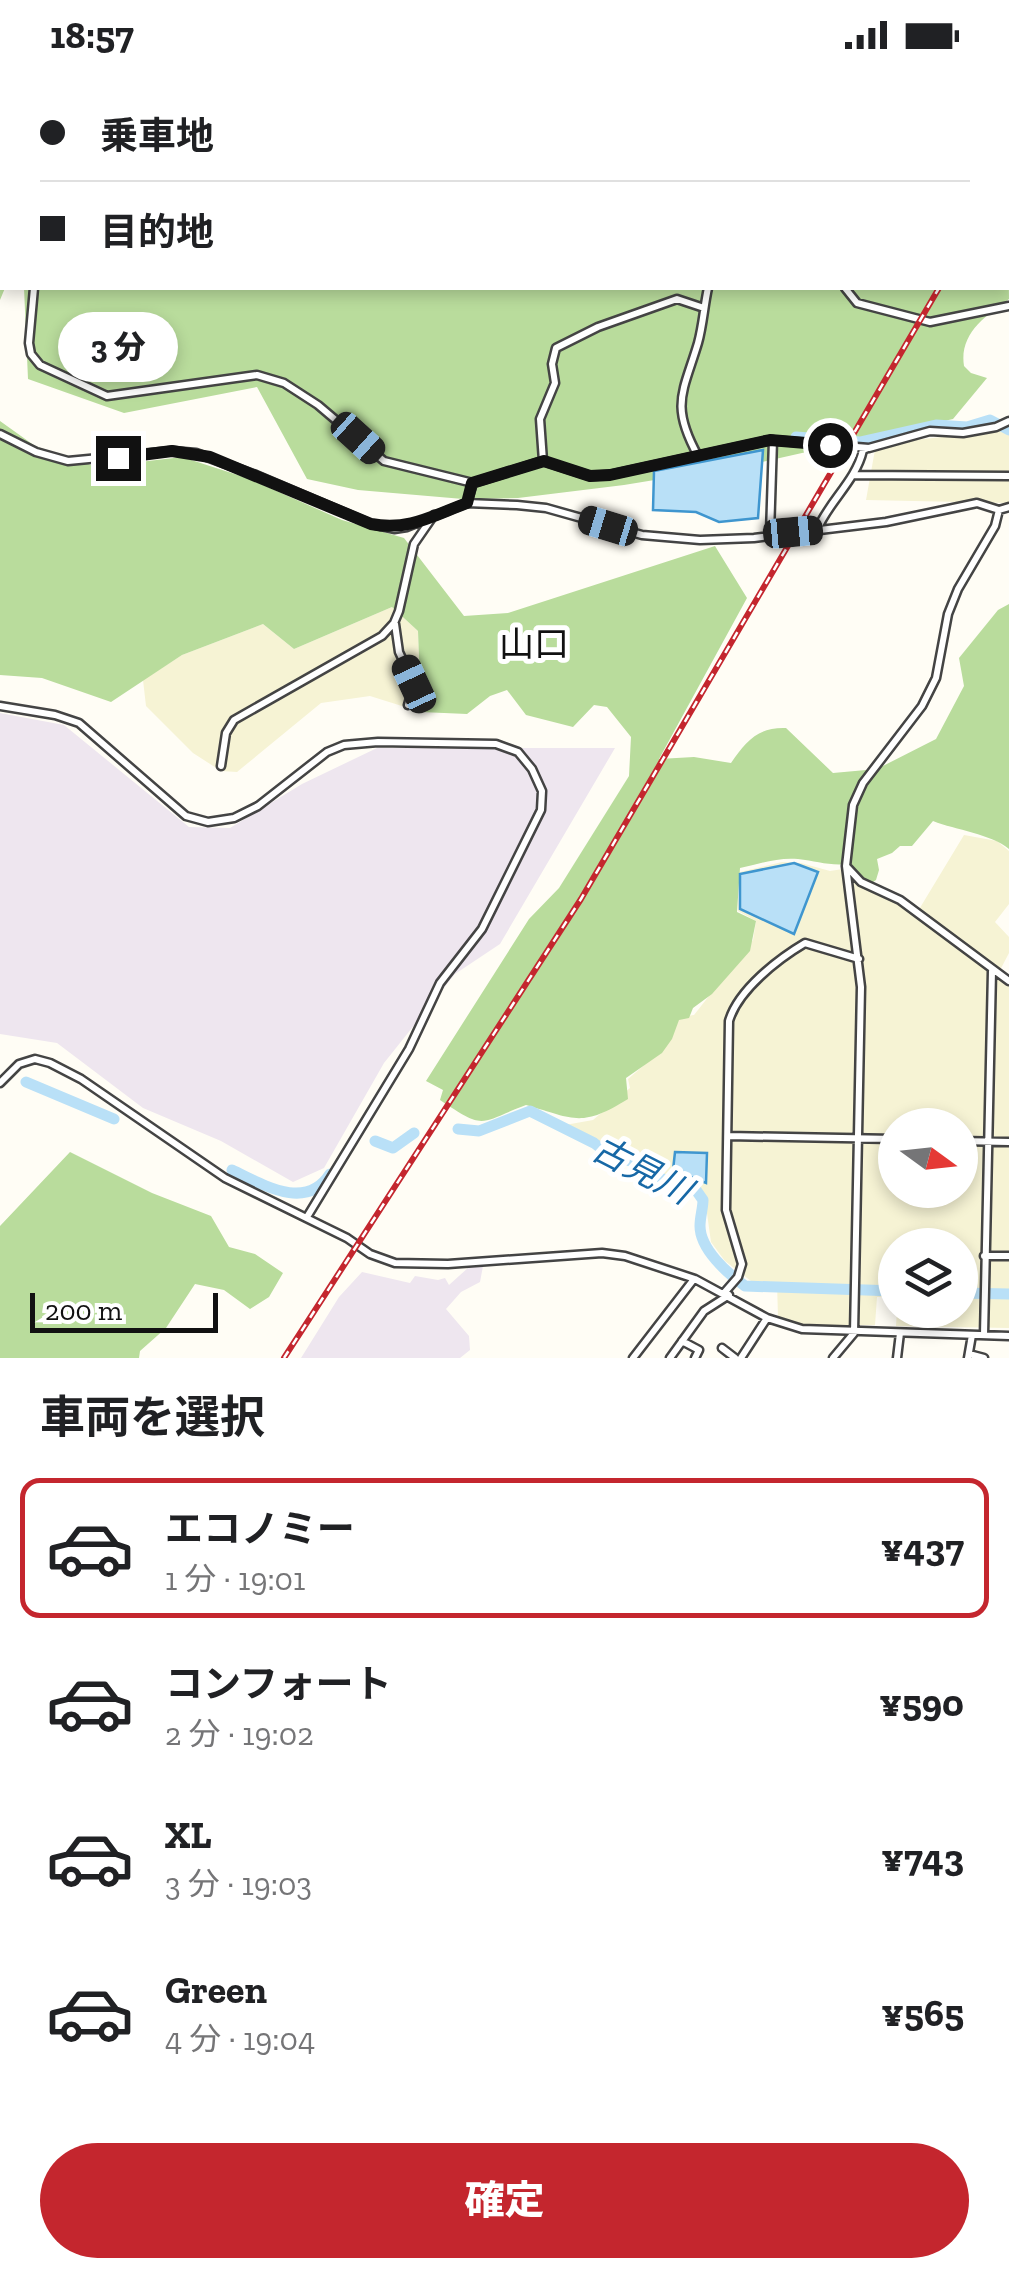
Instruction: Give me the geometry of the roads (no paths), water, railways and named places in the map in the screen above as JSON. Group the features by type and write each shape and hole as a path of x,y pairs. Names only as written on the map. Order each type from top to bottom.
{"street":[{"path":"34,290 28,344 31,354 40,365 108,396 257,375 272,378 318,405 384,461 472,483 544,461 590,476 610,475 774,440 869,448"},
{"path":"698,456 686,434 680,409 682,385 697,344 708,290"},
{"path":"847,290 857,302 930,322 1009,306"},
{"path":"544,461 540,419 556,383 552,364 556,348 598,327 677,299 704,308"},
{"path":"816,530 853,475 863,450 930,431 963,432 1003,424"},
{"path":"0,434 26,448 68,461 172,451 196,454 270,480 371,524 408,527 467,503 546,508 642,535 680,540 754,538 886,522 978,502 999,510 1009,507"},
{"path":"770,534 774,440"},
{"path":"853,475 1009,476"},
{"path":"467,503 472,483"},
{"path":"832,1358 854,1333 861,995 846,866 858,792 922,706 936,678 948,614 995,526 999,510"},
{"path":"408,704 414,684 399,652 394,623 405,592 414,544 434,515"},
{"path":"220,766 226,733 234,720 365,647 394,623"},
{"path":"0,706 79,723 186,816 208,822 234,818 258,806 307,766 344,745 496,744 518,752 532,769 542,791 541,810 502,892 468,950 440,983 409,1049 307,1218"},
{"path":"846,866 860,882 900,900 1009,982"},
{"path":"670,1358 704,1311 726,1294 742,1260 726,1210 729,1021 736,1004 762,977 805,943 858,959"},
{"path":"984,1335 992,971"},
{"path":"0,1083 19,1064 35,1059 50,1063 225,1178 370,1254 406,1265 602,1252 694,1279 767,1318 802,1329 1009,1336"},
{"path":"728,1136 878,1139"},
{"path":"978,1141 1009,1142"},
{"path":"984,1256 1009,1256"},
{"path":"633,1358 694,1279"},
{"path":"722,1348 738,1358 767,1318"},
{"path":"897,1358 900,1333"},
{"path":"972,1334 968,1356 984,1358"},
{"path":"682,1341 698,1350 695,1358"}],"water":[{"path":"763,450 758,518 719,522 696,512 653,510 654,471"},
{"path":"794,863 818,872 794,934 740,909 740,874"},
{"path":"675,1152 707,1153 706,1183 673,1170"}],"waterway":[{"path":"796,437 860,442 936,425 967,427 990,420 1009,430"},
{"name":"古見川","path":"26,1082 114,1119"},
{"name":"古見川","path":"458,1129 479,1131 530,1111 594,1143 611,1156 696,1190 703,1200 700,1226 704,1243 745,1286 878,1290"},
{"name":"古見川","path":"375,1141 393,1148 414,1133"},
{"name":"古見川","path":"232,1170 283,1192 296,1193 320,1185 330,1174"},
{"name":"古見川","path":"978,1293 1009,1294"}],"railway":[{"path":"284,1358 581,899 938,290"}],"district":[{"name":"山口","path":"534,644"}]}
